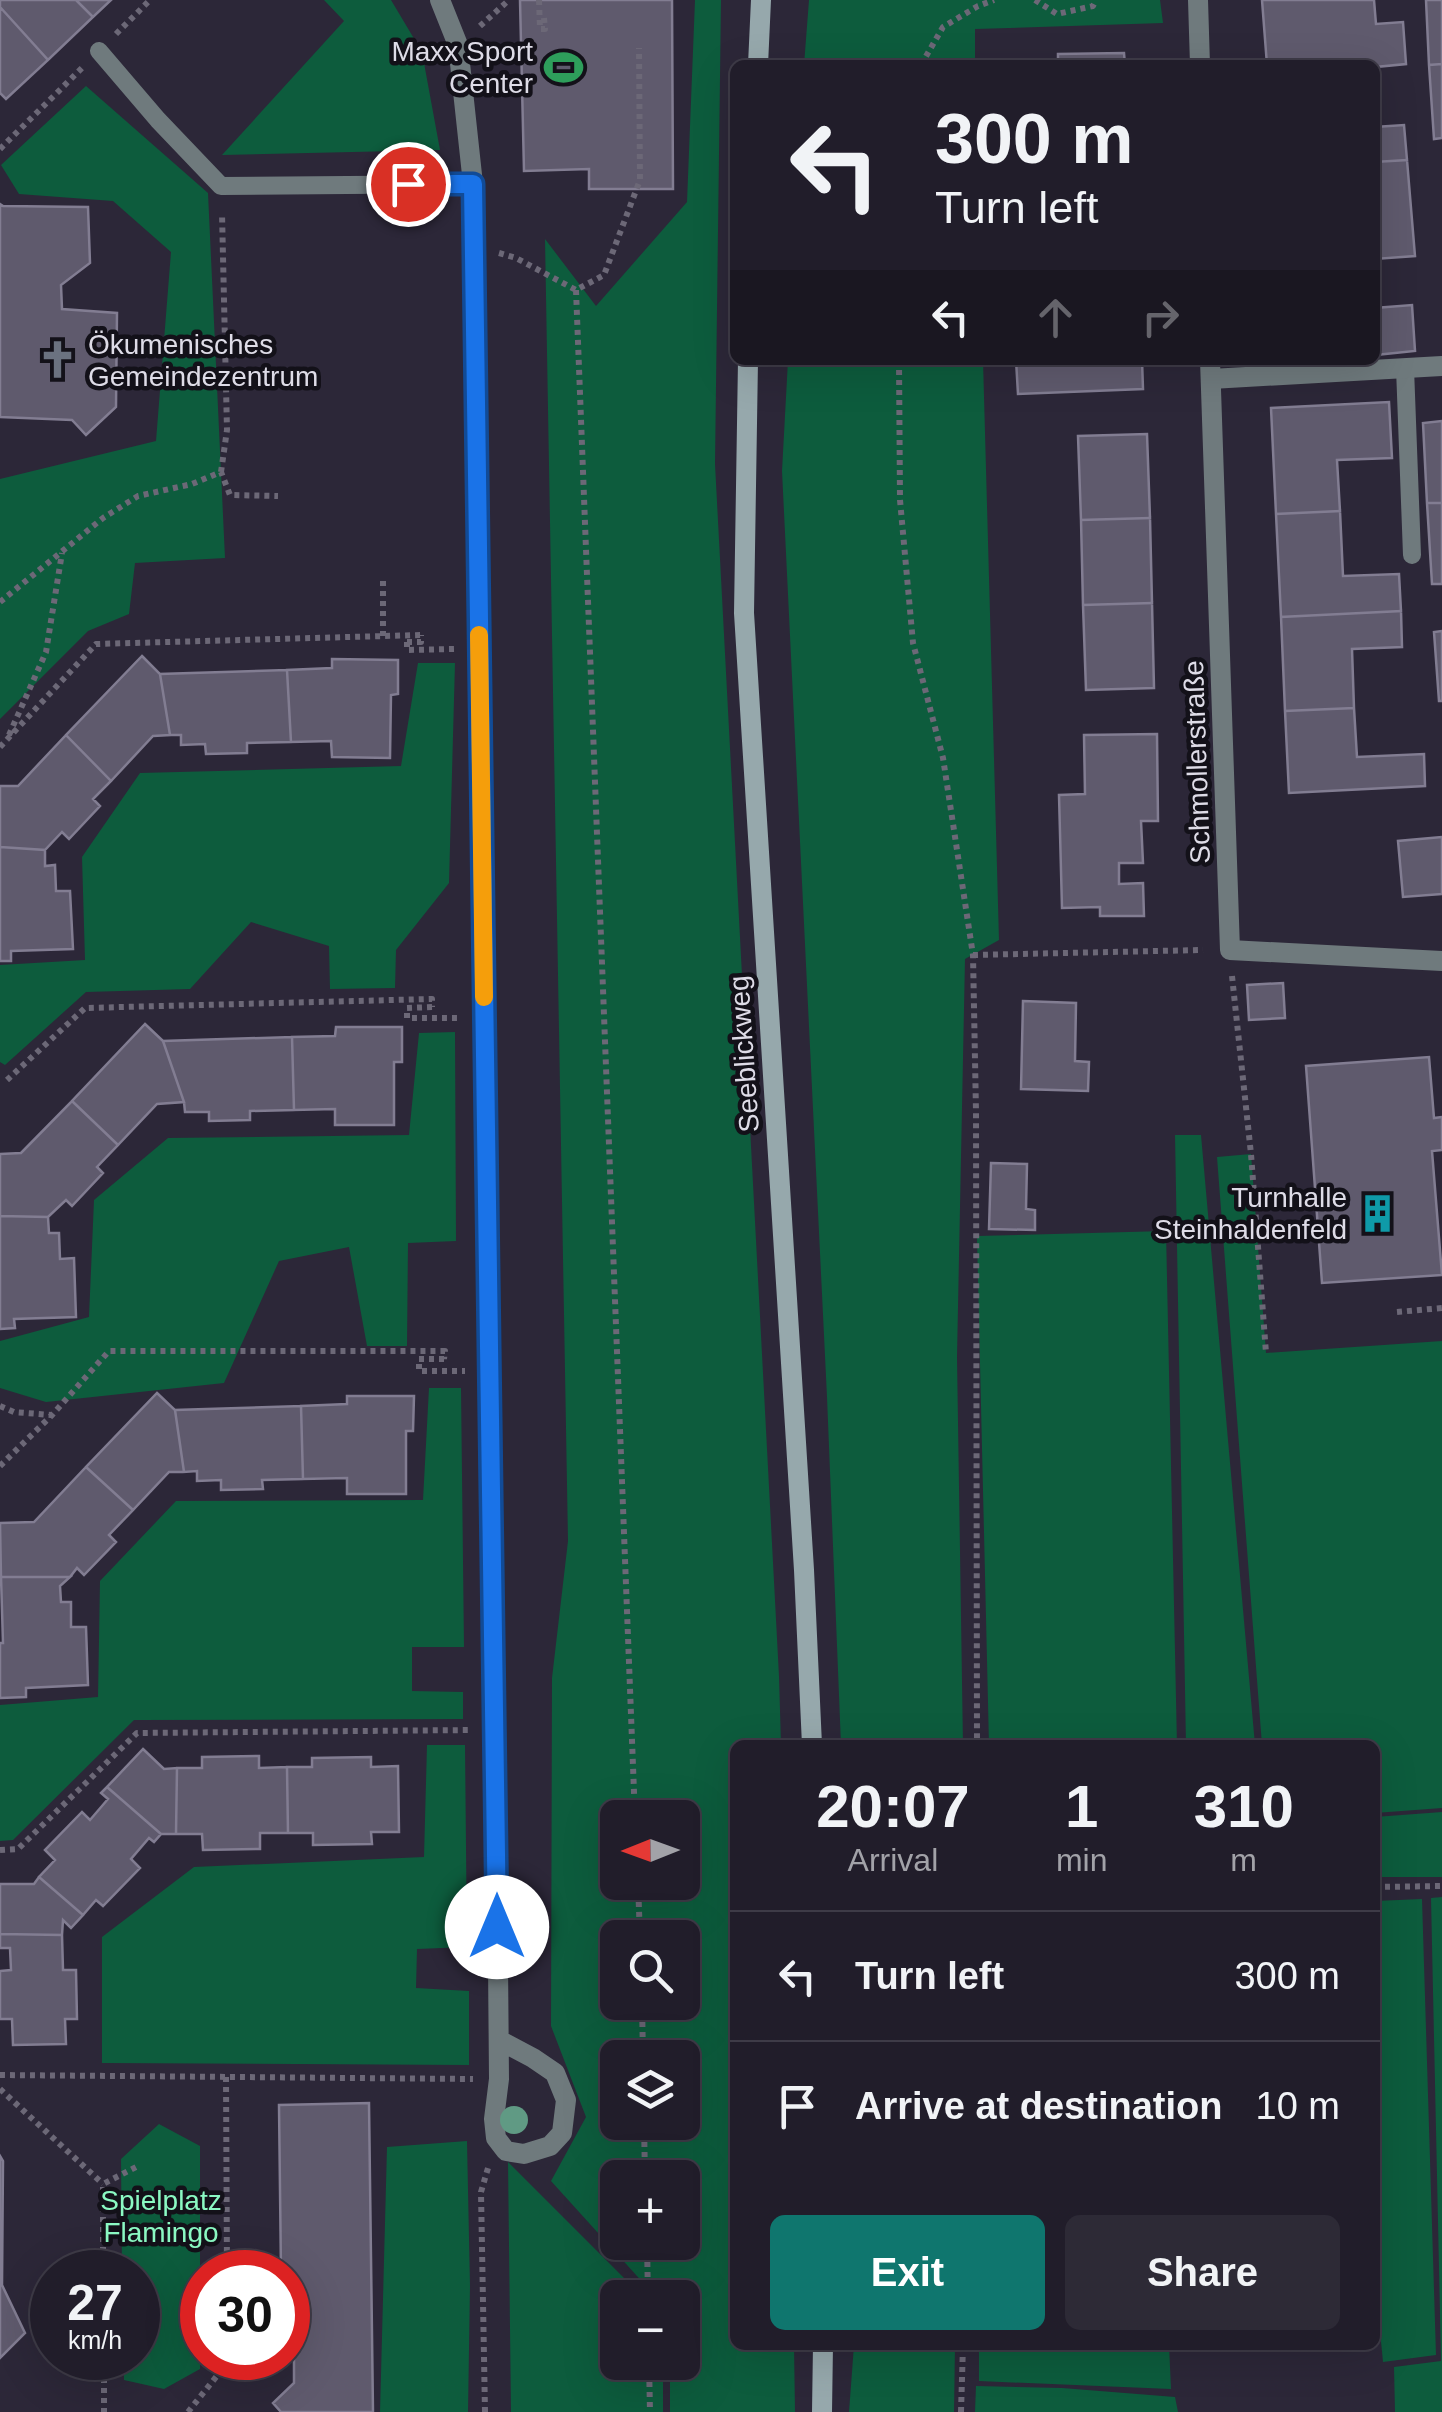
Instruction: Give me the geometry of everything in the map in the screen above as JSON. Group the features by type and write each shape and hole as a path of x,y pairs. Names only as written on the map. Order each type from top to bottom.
{"main road":[{"path":"758,60 761,0"},
{"name":"Seeblickweg","path":"748,365 744,613 812,1740"},
{"path":"822,2412 823,2350"}],"street":[{"path":"440,0 458,45 473,184 496,1730 499,2080 494,2119 496,2138 506,2150 524,2154 550,2146 562,2133 566,2100 555,2074 499,2040"},
{"path":"1198,0 1200,60"},
{"path":"1211,370 1442,366"},
{"name":"Schmollerstraße","path":"1211,370 1230,950"},
{"path":"1230,950 1442,961"}],"lane":[{"path":"99,51 222,186 473,184"},
{"path":"1405,368 1412,556"}],"path":[{"path":"0,149 150,0"},
{"path":"539,0 540,29 544,28 544,18"},
{"path":"924,60 943,27 994,0"},
{"path":"1035,0 1056,14 1093,6 1096,0"},
{"path":"576,290 604,275 640,180 639,48"},
{"path":"222,186 227,430 221,472 230,495 278,496"},
{"path":"474,245 516,258 576,290"},
{"path":"576,290 635,1800"},
{"path":"899,365 900,500 913,643 942,758 973,955 977,1740"},
{"path":"0,602 104,518 138,496 192,484 221,472"},
{"path":"3,744 46,652 62,553"},
{"path":"383,582 383,636"},
{"path":"3,744 96,644 421,635 421,642 407,642 408,650 480,649"},
{"path":"973,955 1230,950 1266,1353"},
{"path":"7,1080 85,1008 432,999 432,1007 407,1008 407,1018 485,1018"},
{"path":"1397,1312 1442,1308"},
{"path":"0,1466 109,1352 444,1351 444,1359 418,1360 419,1371 490,1370"},
{"path":"0,1406 14,1412 52,1415"},
{"path":"0,1850 18,1849 137,1733 496,1730"},
{"path":"1380,1887 1442,1886"},
{"path":"0,2076 499,2080"},
{"path":"226,2077 227,2250"},
{"path":"0,2088 102,2184 103,2250"},
{"path":"486,2412 481,2192 496,2138"},
{"path":"102,2184 138,2166"},
{"path":"960,2412 963,2350"},
{"path":"104,2380 104,2412"},
{"path":"188,2412 214,2380"},
{"path":"649,2380 650,2412"}],"green space":[{"path":"324,0 391,0 422,52 440,150 222,155 344,21"},
{"path":"695,0 721,0 715,464 781,1740 730,1740 730,2350 794,2350 795,2412 670,2412 670,2380 700,2380 700,2280 641,2280 623,2260 700,2260 700,2160 600,2160 600,2235 551,2181 586,2117 551,2026 552,1678 568,1541 545,239 596,306 687,202"},
{"path":"809,0 1160,0 1163,23 975,29 975,60 804,60"},
{"path":"86,86 208,193 225,558 135,563 129,614 88,631 0,719 0,479 156,441 171,252 113,201 19,194 1,165"},
{"path":"788,365 983,365 999,940 965,959 957,1357 963,1740 841,1740 782,471"},
{"path":"418,663 455,663 449,883 396,950 395,988 330,989 329,946 251,922 190,989 86,992 5,1065 0,1062 0,965 85,960 82,857 140,773 401,766"},
{"path":"455,1032 456,1241 408,1243 407,1346 367,1346 349,1247 279,1261 224,1383 46,1402 0,1388 0,1341 89,1317 94,1200 168,1138 409,1135 419,1033"},
{"path":"1175,1135 1201,1135 1255,1740 1186,1740"},
{"path":"1251,1154 1266,1353 1442,1341 1442,1808 1380,1813 1380,1740 1262,1740 1217,1157"},
{"path":"1166,1231 1177,1740 989,1740 977,1236"},
{"path":"429,1388 461,1388 464,1647 412,1647 412,1691 463,1692 463,1719 134,1720 13,1840 0,1841 0,1705 98,1697 100,1581 176,1501 423,1500"},
{"path":"427,1745 465,1745 467,1947 417,1949 416,1988 469,1991 469,2065 102,2063 102,1937 194,1867 424,1857"},
{"path":"1442,1812 1442,1877 1380,1877 1380,1817"},
{"path":"1442,1897 1442,2412 1395,2412 1394,2367 1441,2361 1431,1898"},
{"path":"1422,1899 1436,2355 1383,2362 1380,2331 1380,1901"},
{"name":"Spielplatz Flamingo","path":"159,2124 200,2146 200,2250 180,2250 180,2380 164,2389 124,2380 160,2380 160,2250 122,2250 121,2159"},
{"path":"467,2141 468,2412 380,2412 387,2147"},
{"path":"508,2162 600,2254 600,2260 606,2260 626,2280 600,2280 600,2380 663,2380 663,2412 511,2412"},
{"path":"854,2350 955,2350 954,2412 849,2412"},
{"path":"979,2350 1169,2350 1171,2389 979,2381"},
{"path":"976,2386 1175,2397 1178,2412 975,2412"}],"building":[{"path":"0,0 76,0 93,17 48,60 0,7"},
{"path":"76,0 111,0 93,17"},
{"path":"520,0 672,0 673,189 589,189 589,169 524,171"},
{"path":"1262,0 1374,0 1376,24 1403,22 1406,64 1380,67 1380,60 1267,60"},
{"path":"1426,0 1442,0 1442,64 1429,65"},
{"path":"0,7 48,60 6,99 0,93"},
{"path":"1124,53 1125,60 1058,60 1058,54"},
{"path":"1442,64 1442,138 1434,139 1429,65"},
{"path":"1404,125 1407,160 1380,162 1380,127"},
{"path":"1407,160 1415,256 1380,259 1380,162"},
{"name":"Ökumenisches Gemeindezentrum","path":"0,204 88,207 90,263 61,285 62,309 117,313 116,407 86,435 72,420 0,417"},
{"path":"1412,305 1415,351 1380,354 1380,308"},
{"path":"1016,365 1142,365 1143,389 1018,394"},
{"path":"1389,402 1392,458 1337,460 1340,511 1276,514 1271,408"},
{"path":"1442,421 1442,503 1427,503 1423,423"},
{"path":"1147,434 1150,518 1081,520 1078,436"},
{"path":"1427,503 1442,503 1442,584 1432,584"},
{"path":"1340,511 1343,576 1399,574 1401,611 1281,617 1276,514"},
{"path":"1150,518 1152,603 1083,605 1081,520"},
{"path":"1152,603 1154,688 1086,690 1083,605"},
{"path":"1401,611 1402,647 1352,649 1354,708 1285,711 1281,617"},
{"path":"1442,631 1442,701 1439,701 1434,632"},
{"path":"142,656 160,674 170,735 153,736 111,781 66,735"},
{"path":"332,659 398,660 398,694 391,695 390,758 332,757 331,741 291,742 287,670 332,668"},
{"path":"287,670 291,742 247,743 247,753 206,754 205,744 181,745 181,735 170,735 160,674"},
{"path":"1354,708 1357,757 1424,754 1425,786 1289,793 1285,711"},
{"path":"1157,734 1158,821 1141,821 1143,863 1119,863 1119,884 1143,883 1144,916 1100,916 1100,907 1062,908 1059,795 1085,794 1084,735"},
{"path":"66,735 111,781 93,799 100,806 69,839 62,832 45,850 0,847 0,786 18,786"},
{"path":"1442,837 1442,894 1403,897 1398,841"},
{"path":"0,847 45,850 45,866 55,865 56,891 70,891 73,949 11,951 11,961 0,961"},
{"path":"1283,983 1285,1018 1249,1020 1247,985"},
{"path":"1023,1001 1076,1003 1075,1061 1089,1062 1088,1091 1021,1089"},
{"path":"145,1024 163,1041 184,1102 157,1104 118,1145 72,1101"},
{"path":"336,1027 402,1027 402,1062 394,1062 394,1125 335,1125 335,1109 294,1110 292,1037 335,1036"},
{"path":"292,1037 294,1110 250,1111 250,1120 209,1121 209,1112 185,1112 163,1041"},
{"name":"Turnhalle Steinhaldenfeld","path":"1429,1057 1434,1118 1442,1117 1442,1150 1432,1151 1442,1275 1322,1283 1306,1066"},
{"path":"72,1101 118,1145 97,1167 103,1173 72,1206 66,1200 48,1217 0,1216 0,1154 21,1153"},
{"path":"991,1163 1027,1164 1026,1209 1035,1210 1035,1230 989,1229"},
{"path":"0,1216 48,1217 49,1233 59,1233 60,1259 74,1258 76,1317 14,1319 15,1328 0,1329"},
{"path":"157,1393 175,1410 184,1472 169,1472 133,1510 86,1467"},
{"path":"347,1396 414,1396 413,1431 406,1431 406,1494 347,1494 347,1478 303,1479 301,1406 347,1404"},
{"path":"301,1406 303,1479 262,1480 263,1489 221,1490 221,1480 197,1481 197,1471 184,1472 175,1410"},
{"path":"86,1467 133,1510 109,1535 116,1542 84,1575 77,1568 70,1577 1,1577 0,1523 34,1522"},
{"path":"1,1577 70,1577 60,1586 61,1602 71,1602 71,1627 86,1627 88,1685 26,1688 26,1697 0,1698"},
{"path":"143,1749 164,1769 177,1768 176,1834 161,1834 107,1787"},
{"path":"259,1756 259,1768 287,1767 288,1833 260,1833 260,1849 203,1850 202,1834 176,1834 177,1768 202,1768 202,1757"},
{"path":"371,1757 371,1767 398,1766 399,1832 371,1832 372,1844 313,1845 313,1833 288,1833 287,1767 312,1767 312,1758"},
{"path":"107,1787 161,1834 154,1842 149,1838 131,1859 140,1868 103,1906 96,1900 83,1915 39,1877 55,1860 45,1850 82,1812 90,1820 108,1799 101,1793"},
{"path":"39,1877 83,1915 71,1928 63,1920 62,1935 0,1934 0,1884 34,1884"},
{"path":"0,1934 62,1935 63,1970 76,1970 77,2019 65,2019 66,2044 13,2045 12,2019 0,2019 0,1971 11,1970 10,1948 0,1948"},
{"path":"369,2103 373,2412 281,2412 273,2403 294,2380 310,2380 310,2250 281,2250 279,2105"},
{"path":"0,2156 3,2161 2,2285 0,2285"},
{"path":"0,2285 25,2333 0,2358"}],"slow traffic":[{"path":"479,635 484,997"}],"place":[{"name":"Maxx Sport Center","path":"563,67"},
{"name":"Ökumenisches Gemeindezentrum","path":"58,360"},
{"name":"Turnhalle Steinhaldenfeld","path":"1377,1213"}],"route":[{"path":"408,184 473,184 497,1927"}]}
